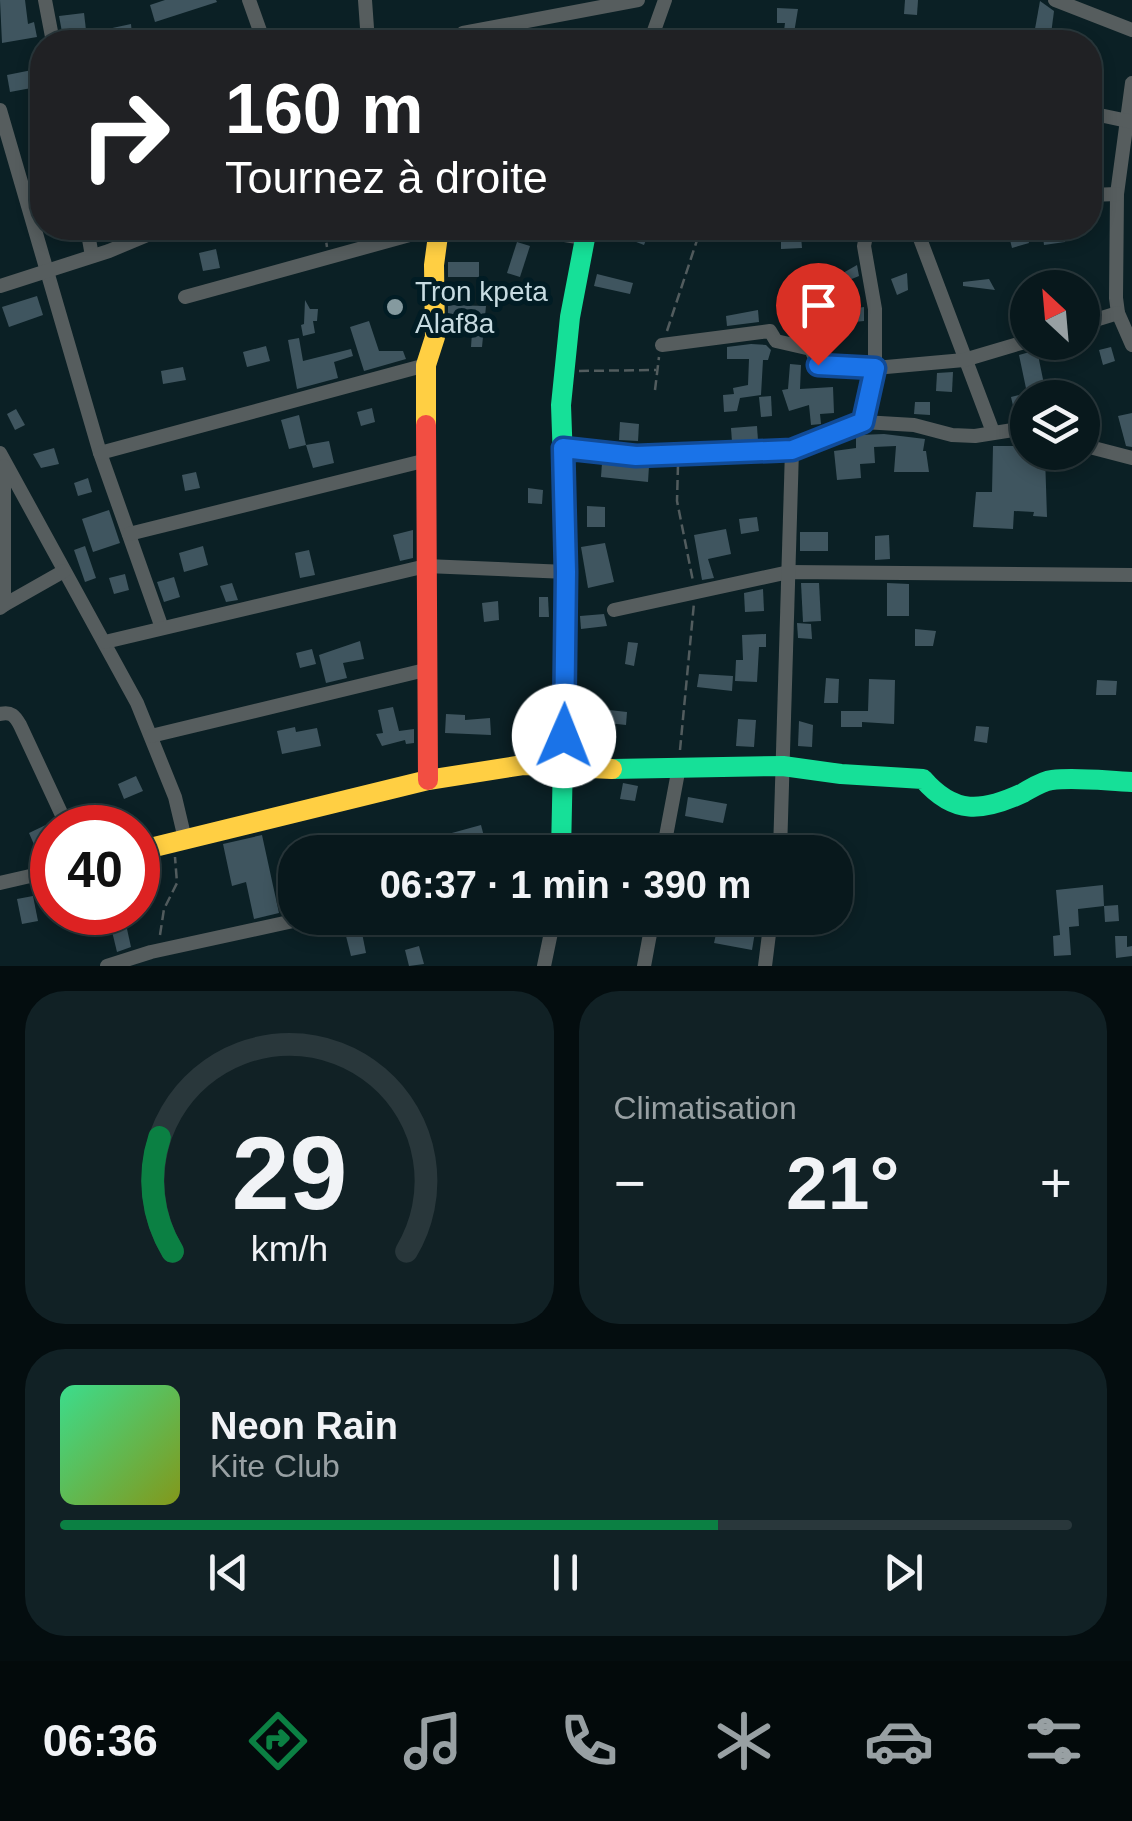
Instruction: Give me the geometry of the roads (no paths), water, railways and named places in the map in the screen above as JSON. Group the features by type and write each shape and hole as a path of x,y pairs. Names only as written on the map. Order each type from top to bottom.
{"street":[{"path":"45,0 51,30"},
{"path":"250,0 260,30"},
{"path":"365,0 367,30"},
{"path":"479,30 638,0"},
{"path":"654,30 665,0"},
{"path":"1055,0 1132,30"},
{"path":"1132,83 1118,194 1117,306 1132,345"},
{"path":"0,110 30,213"},
{"path":"1102,115 1130,122"},
{"path":"1102,195 1118,194"},
{"path":"38,240 100,453 162,628"},
{"path":"89,240 92,256"},
{"path":"0,286 133,240"},
{"path":"185,297 393,240"},
{"path":"428,780 426,365 435,337 436,240"},
{"path":"561,835 566,572 563,372 585,240"},
{"path":"863,422 875,368 875,309 865,240"},
{"path":"920,240 993,432"},
{"path":"1100,315 1117,306 1128,289 1132,290"},
{"path":"662,345 770,330 776,341 811,349 818,365 875,368 964,360 1010,346"},
{"path":"100,453 426,365"},
{"path":"563,448 636,456 792,450 863,422 914,425 975,436 1010,432"},
{"path":"781,835 792,450"},
{"path":"1100,450 1132,458"},
{"path":"2,458 105,642 151,736 175,797 185,839"},
{"path":"2,458 2,607"},
{"path":"129,534 427,460"},
{"path":"105,642 426,566 566,572"},
{"path":"2,607 64,571"},
{"path":"614,610 789,572 1132,575"},
{"path":"151,736 425,670"},
{"path":"523,765 565,705"},
{"path":"0,714 14,716 20,725 57,805"},
{"path":"160,845 428,780 523,765 783,766 922,779 936,794 974,808 995,806 1048,780 1132,782"},
{"path":"666,835 679,767"},
{"path":"0,883 30,876"},
{"path":"107,966 151,959 278,926"},
{"path":"544,966 550,935"},
{"path":"644,966 649,935"},
{"path":"765,966 769,935"}],"place":[{"name":"Tron kpeta Alaf8a","path":"395,307"}]}
